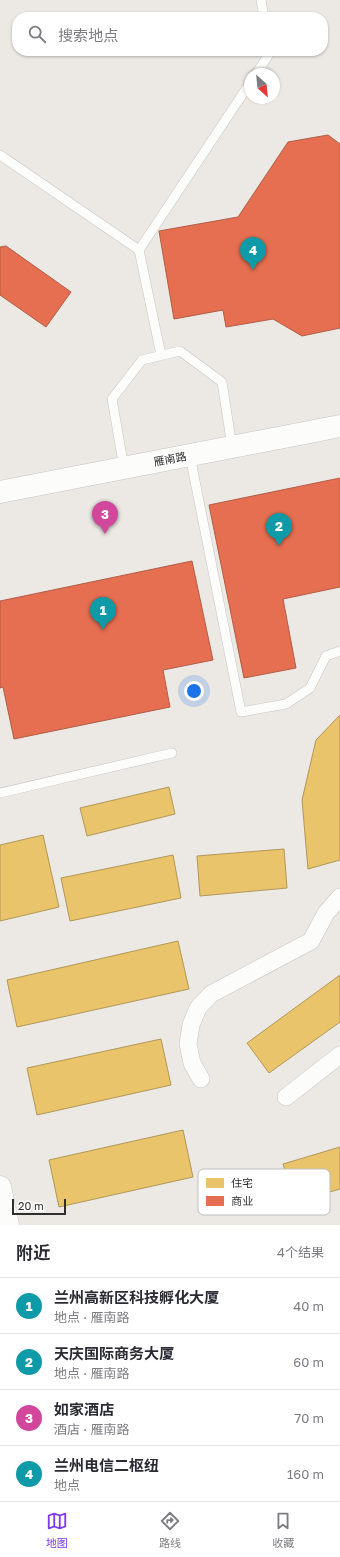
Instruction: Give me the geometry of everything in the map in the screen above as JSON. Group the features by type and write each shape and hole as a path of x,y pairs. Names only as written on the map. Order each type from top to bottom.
{"main road":[{"name":"雁南路","path":"0,492 340,426"},
{"path":"0,1187 8,1225"}],"street":[{"path":"201,1079 192,1062 188,1044 191,1025 198,1008 211,994 217,990 311,941 326,913 340,897"},
{"path":"286,1097 340,1054"}],"lane":[{"path":"261,0 263,12"},
{"path":"260,68 268,56"},
{"path":"139,250 244,92"},
{"path":"0,155 139,250 161,355"},
{"path":"124,468 112,399 142,360 180,351 222,382 232,447"},
{"path":"190,456 241,712 286,704 310,688 326,656 340,651"},
{"path":"0,793 172,753"}],"building: 住宅":[{"path":"340,715 340,860 308,869 302,800 316,740"},
{"path":"169,787 175,814 87,836 80,808"},
{"path":"43,835 59,907 0,921 0,845"},
{"path":"284,849 287,888 200,896 197,856"},
{"path":"173,855 181,898 70,921 61,878"},
{"path":"178,941 189,989 17,1027 7,980"},
{"path":"340,975 340,1022 269,1073 247,1043"},
{"path":"161,1039 171,1085 37,1115 27,1068"},
{"path":"183,1130 193,1177 59,1207 49,1160"},
{"path":"340,1147 340,1189 330,1192 330,1169 285,1169 283,1164"}],"building: 商业":[{"path":"328,135 340,144 340,328 302,336 273,319 226,327 223,310 174,319 159,231 238,217 288,142"},
{"path":"6,246 71,292 46,327 0,295 0,247"},
{"path":"340,478 340,587 283,599 296,668 244,678 209,505"},
{"path":"192,561 213,660 163,670 170,707 14,739 3,687 0,688 0,601"}],"place":[{"name":"兰州电信二枢纽","path":"253,270"},
{"name":"如家酒店","path":"105,534"},
{"name":"天庆国际商务大厦","path":"279,546"},
{"name":"兰州高新区科技孵化大厦","path":"103,630"}]}
